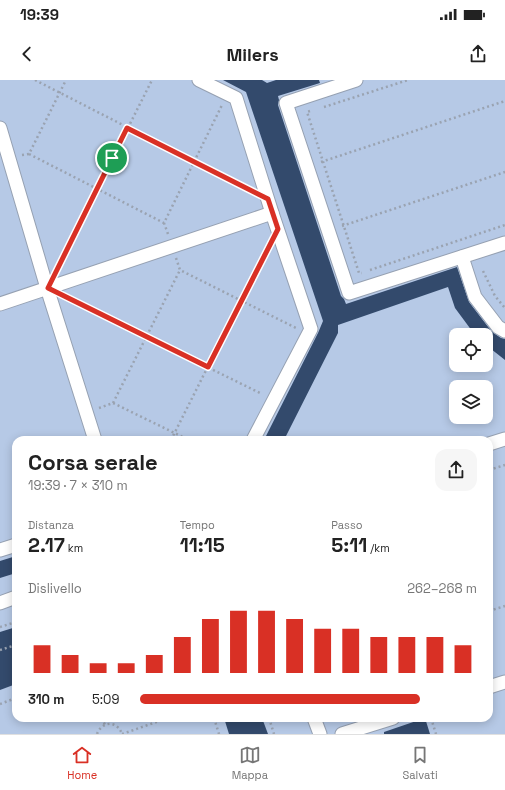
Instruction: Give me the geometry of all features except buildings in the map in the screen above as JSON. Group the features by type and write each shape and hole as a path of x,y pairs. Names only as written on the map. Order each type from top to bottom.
{"street":[{"path":"199,80 236,98 272,213 311,329 255,436"},
{"path":"356,80 286,103 349,293 505,243"},
{"path":"0,128 94,436"},
{"path":"0,304 272,213"},
{"path":"462,257 475,297 498,327 505,331"},
{"path":"493,443 505,440"},
{"path":"0,550 12,546"},
{"path":"0,603 12,598"},
{"path":"493,686 505,682"},
{"path":"316,722 320,734"},
{"path":"342,734 380,722"}],"path":[{"path":"35,80 268,199"},
{"path":"29,154 66,80"},
{"path":"152,80 48,288 274,400"},
{"path":"321,108 408,80"},
{"path":"307,166 505,101"},
{"path":"314,110 307,112 359,274 505,225"},
{"path":"9,158 29,154 164,222"},
{"path":"328,230 505,172"},
{"path":"173,436 278,229"},
{"path":"471,236 486,280 495,296 505,308"},
{"path":"113,403 180,270"},
{"path":"86,412 113,403 181,436"},
{"path":"493,469 505,465"},
{"path":"493,610 505,606"},
{"path":"0,627 12,623"},
{"path":"0,650 12,646"},
{"path":"0,704 12,700"},
{"path":"96,734 101,727 108,724 115,725 121,730 122,734 156,722"},
{"path":"215,722 219,734"},
{"path":"270,722 274,734"},
{"path":"432,722 436,734"}],"shaded area":[{"path":"0,80 505,80 505,734 0,734"}],"route":[{"path":"127,128 268,199 278,229 208,367 48,288 112,158 127,128"}]}
